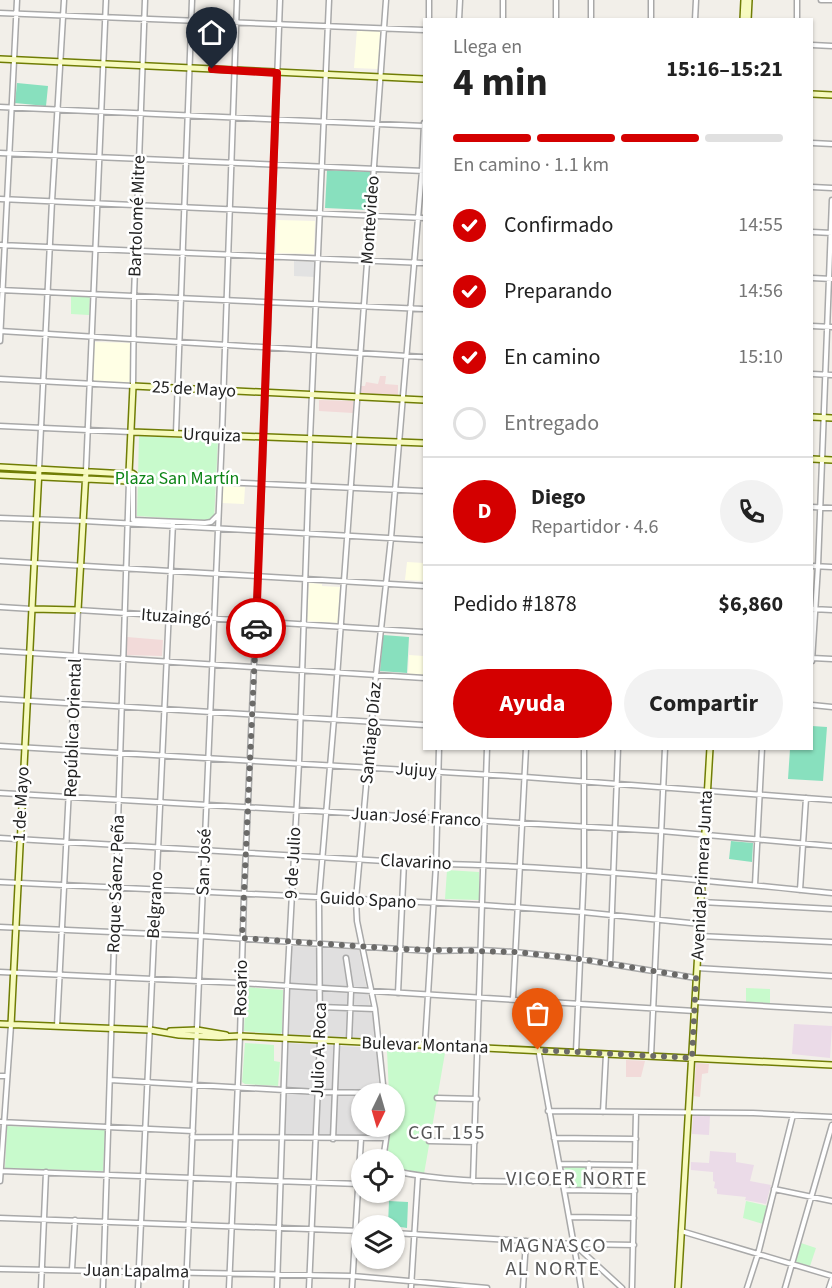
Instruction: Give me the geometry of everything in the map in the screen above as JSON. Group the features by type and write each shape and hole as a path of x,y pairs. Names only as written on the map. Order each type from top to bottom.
{"main road":[{"path":"743,18 744,0"},
{"path":"748,18 749,0"},
{"path":"0,59 423,79"},
{"path":"813,94 832,95"},
{"name":"25 de Mayo","path":"134,386 423,400"},
{"name":"Bartolomé Mitre","path":"132,432 134,386"},
{"path":"813,417 832,418"},
{"name":"Urquiza","path":"132,432 423,443"},
{"name":"Roque Sáenz Peña","path":"130,477 132,432"},
{"path":"130,477 134,439 141,432"},
{"path":"813,459 832,460"},
{"path":"0,467 86,471 130,477"},
{"name":"1 de Mayo","path":"10,1025 39,469"},
{"name":"República Oriental","path":"78,610 86,471"},
{"path":"0,475 86,479 130,477"},
{"name":"Ituzaingó","path":"32,609 78,610"},
{"name":"Avenida Primera Junta","path":"678,1288 710,750"},
{"name":"Bulevar Montana","path":"0,1024 832,1065"}],"street":[{"path":"0,340 2,245 8,200 17,0"},
{"name":"1 de Mayo","path":"39,469 64,0"},
{"name":"República Oriental","path":"86,471 106,0"},
{"name":"Bartolomé Mitre","path":"134,386 134,296 145,0"},
{"path":"176,434 192,0"},
{"name":"San José","path":"186,1288 213,665 237,0"},
{"name":"Rosario","path":"229,1288 238,1086 237,1036 266,392 280,0"},
{"name":"9 de Julio","path":"277,1288 287,987 299,763 308,486 329,0"},
{"name":"Montevideo","path":"341,627 386,0"},
{"path":"429,0 429,18"},
{"path":"459,18 460,0"},
{"path":"503,0 503,18"},
{"path":"556,0 556,18"},
{"path":"591,0 591,18"},
{"path":"651,0 651,18"},
{"path":"695,18 696,0"},
{"path":"796,18 797,0"},
{"path":"821,0 832,0"},
{"path":"0,13 423,30"},
{"path":"813,45 832,46"},
{"path":"0,108 423,125"},
{"path":"813,143 832,144"},
{"path":"0,153 423,171"},
{"name":"Santiago Díaz","path":"383,1083 375,1009 362,947 356,899 376,675 387,584 401,399 423,171"},
{"path":"813,187 832,188"},
{"path":"0,199 423,218"},
{"path":"832,200 829,327 821,459 818,566 813,609 832,610"},
{"path":"813,232 831,233"},
{"path":"2,245 423,263"},
{"path":"813,278 830,279"},
{"path":"1,290 423,309"},
{"path":"813,326 829,327"},
{"path":"0,332 423,357"},
{"path":"813,374 832,375"},
{"name":"25 de Mayo","path":"0,380 134,386"},
{"name":"Urquiza","path":"0,426 132,432"},
{"path":"130,477 132,519 218,528 423,540"},
{"name":"Roque Sáenz Peña","path":"103,1288 130,477"},
{"path":"220,482 423,491"},
{"path":"813,507 832,508"},
{"path":"0,518 172,524 211,522 218,514"},
{"name":"Belgrano","path":"138,1288 172,524"},
{"path":"0,561 423,586"},
{"path":"813,566 832,567"},
{"name":"Ituzaingó","path":"0,607 32,609"},
{"name":"República Oriental","path":"57,1026 78,610"},
{"name":"Ituzaingó","path":"78,610 423,633"},
{"name":"Julio A. Roca","path":"309,1288 320,1041 319,898 341,627"},
{"path":"0,651 423,678"},
{"path":"813,659 832,659"},
{"path":"0,699 423,725"},
{"path":"813,705 832,707"},
{"name":"Jujuy","path":"0,746 525,777 832,800"},
{"path":"425,1044 436,864 439,750"},
{"path":"473,1181 487,750"},
{"path":"513,999 525,750"},
{"path":"576,1052 584,871 584,750"},
{"path":"610,964 618,750"},
{"path":"651,1056 665,750"},
{"path":"755,885 762,750"},
{"name":"Juan José Franco","path":"0,793 661,831 832,846"},
{"path":"800,890 806,798"},
{"name":"Clavarino","path":"0,838 584,871 832,893"},
{"path":"398,993 404,862"},
{"name":"Guido Spano","path":"0,882 482,905 700,924"},
{"path":"701,902 832,909"},
{"path":"0,927 242,938 430,951 515,952 580,959 696,978"},
{"path":"699,936 832,942"},
{"path":"346,958 351,991 349,1042"},
{"path":"697,968 832,976"},
{"path":"0,972 241,983 694,1011"},
{"path":"530,1000 548,1111 582,1288"},
{"path":"695,1002 832,1010"},
{"path":"320,1007 375,1009"},
{"name":"1 de Mayo","path":"0,1181 10,1025"},
{"path":"333,1139 337,1041"},
{"path":"603,1112 606,1054"},
{"path":"0,1076 7,1076"},
{"path":"110,1080 351,1092"},
{"path":"437,1098 477,1099"},
{"path":"548,1111 689,1112 832,1117"},
{"path":"632,1288 636,1112"},
{"path":"747,1288 758,1254 793,1115"},
{"path":"2,1122 193,1131"},
{"path":"785,1288 832,1125"},
{"path":"192,1137 386,1138 384,1149"},
{"path":"554,1138 636,1139"},
{"path":"361,1139 361,1149"},
{"path":"429,1141 475,1142"},
{"path":"560,1164 635,1165"},
{"path":"588,1190 589,1164"},
{"path":"0,1171 351,1184"},
{"path":"41,1288 46,1172"},
{"path":"405,1173 473,1181 563,1182"},
{"path":"411,1288 418,1176"},
{"path":"774,1189 832,1201"},
{"path":"565,1190 635,1191"},
{"path":"570,1217 634,1218"},
{"path":"0,1218 351,1230"},
{"path":"72,1269 75,1220"},
{"path":"681,1231 832,1278 829,1288"},
{"path":"405,1234 574,1244 634,1245"},
{"path":"523,1288 526,1241"},
{"path":"574,1244 622,1288"},
{"name":"Juan Lapalma","path":"0,1269 353,1276 487,1288"},
{"path":"352,1288 353,1269"}],"shaded area":[{"path":"357,29 381,31 378,69 354,68"},
{"path":"277,220 315,221 314,254 276,253"},
{"path":"294,261 315,262 315,277 294,276"},
{"path":"94,342 132,343 130,384 93,382"},
{"path":"380,376 386,376 385,384 398,385 398,395 359,394 360,386 365,386 366,382 378,384"},
{"path":"319,400 353,401 353,413 319,411"},
{"path":"222,486 245,487 244,504 221,503"},
{"path":"407,562 423,563 423,581 405,580"},
{"path":"309,583 340,587 338,623 307,621"},
{"path":"127,637 163,640 162,656 126,655"},
{"path":"409,655 423,656 423,675 408,674"},
{"path":"292,946 359,950 377,1040 288,1035"},
{"path":"794,1024 832,1026 830,1058 792,1054"},
{"path":"288,1043 376,1048 379,1083 351,1083 351,1135 285,1136"},
{"path":"626,1060 645,1061 641,1077 626,1077"},
{"path":"696,1063 709,1064 708,1073 702,1074 700,1097 694,1096"},
{"path":"693,1115 710,1115 709,1135 692,1134"},
{"path":"710,1151 736,1153 736,1162 754,1165 750,1181 771,1185 766,1204 745,1200 746,1197 717,1194 717,1189 714,1188 713,1172 691,1170 691,1162 709,1163"}],"green space":[{"path":"17,83 48,86 46,106 15,103"},
{"path":"327,170 370,172 368,210 325,208"},
{"path":"71,296 90,296 89,315 71,314"},
{"name":"Plaza San Martín","path":"139,436 218,440 214,521 137,516"},
{"path":"383,635 409,637 407,673 380,671"},
{"path":"813,726 827,727 823,781 788,779 790,750 813,750"},
{"path":"731,841 753,843 752,862 729,859"},
{"path":"447,870 479,872 479,900 445,899"},
{"path":"246,987 283,990 280,1035 244,1031"},
{"path":"746,988 770,989 770,1003 746,1002"},
{"path":"245,1043 274,1045 274,1061 280,1062 278,1086 242,1082"},
{"path":"387,1051 445,1053 424,1174 405,1170 405,1149 388,1149 389,1137 405,1137 405,1083 389,1083"},
{"path":"7,1126 105,1130 103,1171 5,1168"},
{"path":"566,1167 586,1167 586,1189 569,1189 564,1169"},
{"path":"746,1201 768,1206 763,1224 743,1218"},
{"path":"408,1202 407,1228 405,1228 405,1215 388,1215 389,1203"},
{"path":"801,1243 816,1248 810,1266 795,1262"}],"way so far":[{"path":"256,628 242,938 430,951 515,952 580,959 696,978 692,1058 538,1050"}],"district":[{"name":"CGT 155","path":"447,1133"},
{"name":"VICOER NORTE","path":"577,1179"},
{"name":"MAGNASCO AL NORTE","path":"553,1258"}],"route":[{"path":"212,69 277,73 256,628"}]}
